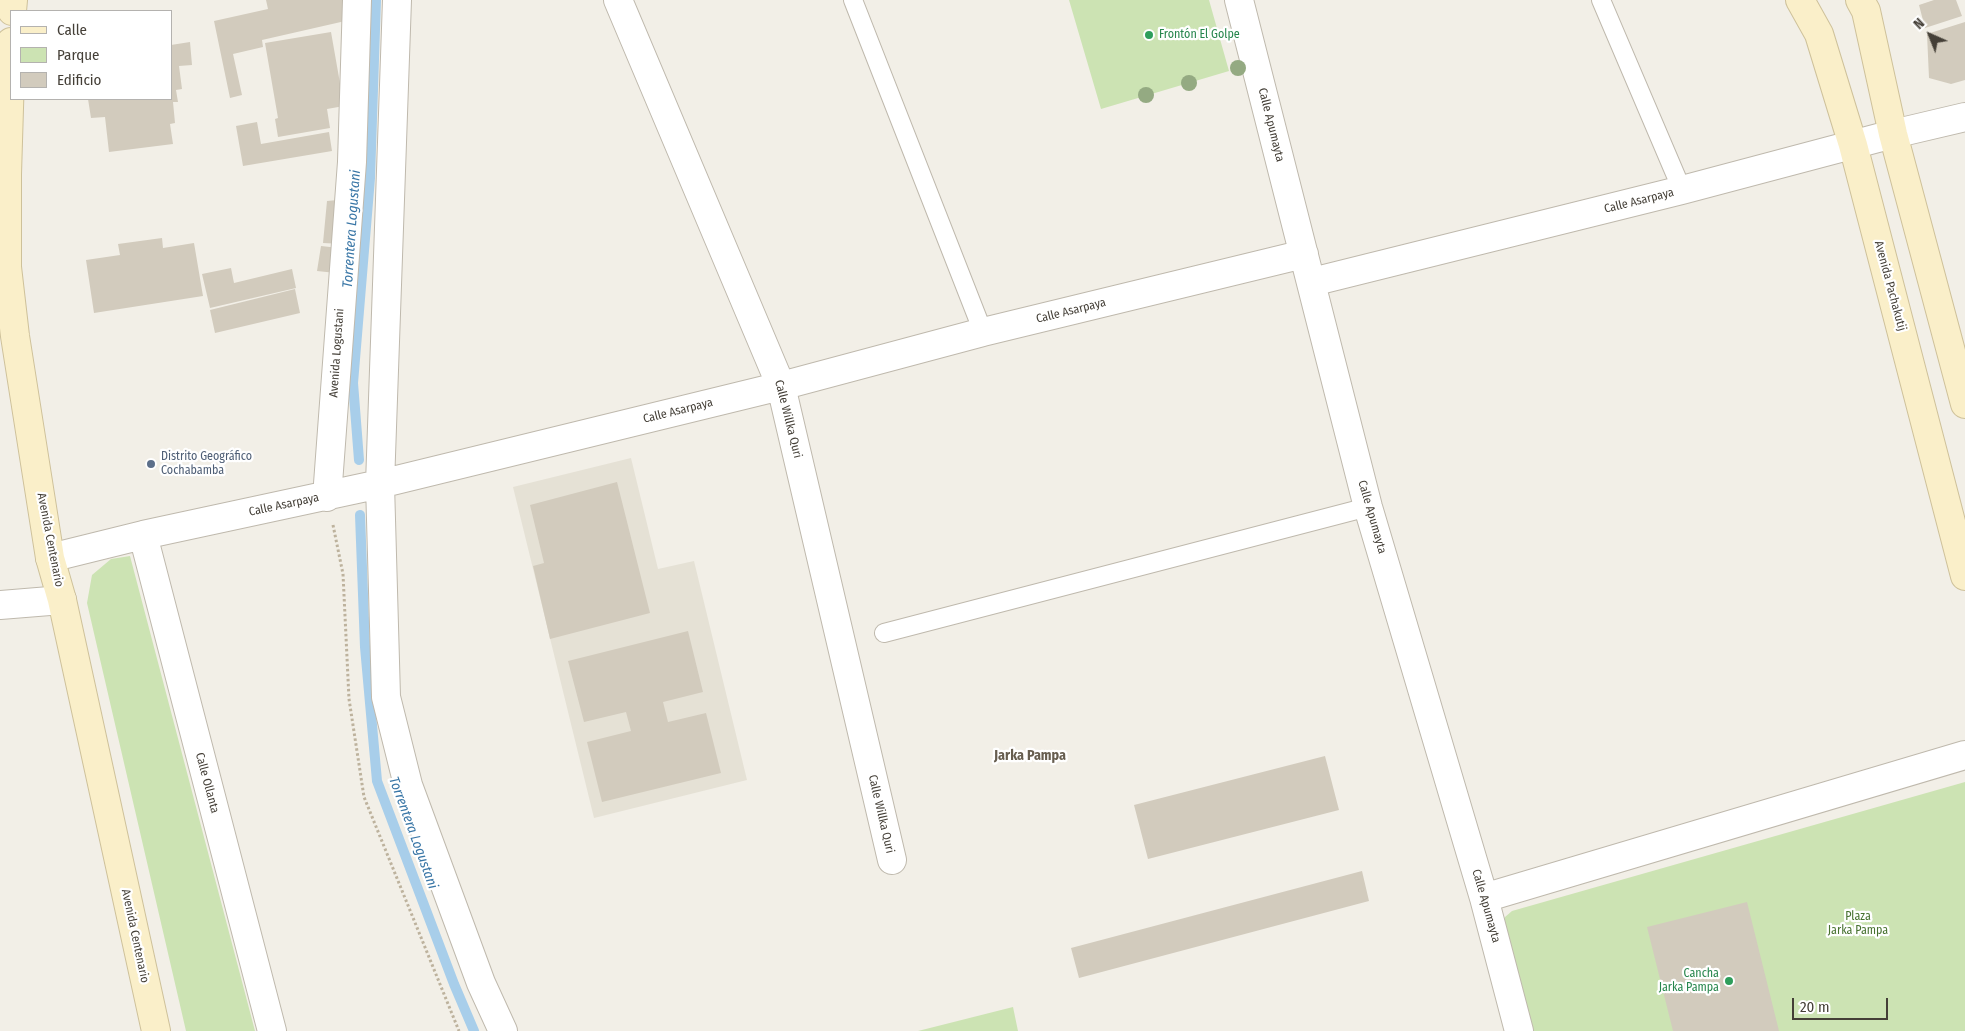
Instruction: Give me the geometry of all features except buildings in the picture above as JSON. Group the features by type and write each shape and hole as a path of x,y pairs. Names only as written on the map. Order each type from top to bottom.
{"main road":[{"name":"Avenida Pachakutij","path":"1800,0 1819,34 1853,145 1965,576"},
{"path":"1860,0 1866,11 1893,134 1965,404"},
{"name":"Avenida Centenario","path":"10,75 7,267 15,336 50,558 62,600 156,1031"}],"street":[{"name":"Avenida Logustani","path":"327,496 352,162 357,0"},
{"path":"397,0 380,484 386,697 408,785 481,983 503,1031"},
{"name":"Calle Willka Quri","path":"618,0 781,386 892,860"},
{"name":"Calle Apumayta","path":"1239,0 1368,507 1484,898 1519,1031"},
{"name":"Calle Asarpaya","path":"1312,282 1965,117"},
{"name":"Calle Asarpaya","path":"50,558 143,535 380,484 781,386 983,332 1304,254"},
{"name":"Calle Ollanta","path":"143,535 272,1031"},
{"path":"0,605 62,600"},
{"path":"1484,898 1965,755"}],"lane":[{"path":"853,0 983,332"},
{"path":"1601,0 1682,190"},
{"path":"884,633 1368,507"}],"shaded area":[{"path":"631,458 658,569 694,561 747,780 594,818 513,487"}],"green space":[{"name":"Frontón El Golpe","path":"1069,0 1209,0 1229,71 1101,109"},
{"path":"130,556 255,1031 186,1031 87,603 92,575 111,559"},
{"name":"Plaza Jarka Pampa","path":"1965,782 1965,1031 1531,1031 1503,923 1505,917 1512,911"},
{"path":"1013,1007 1018,1031 918,1031"}],"waterway":[{"name":"Torrentera Logustani","path":"359,460 353,383 370,178 376,0"},
{"name":"Torrentera Logustani","path":"360,515 365,647 377,781 454,984 474,1031"}],"place":[{"name":"Frontón El Golpe","path":"1149,35"},
{"name":"Distrito Geográfico Cochabamba","path":"151,464"},
{"name":"Cancha Jarka Pampa","path":"1729,981"}],"district":[{"name":"Jarka Pampa","path":"1030,756"}]}
